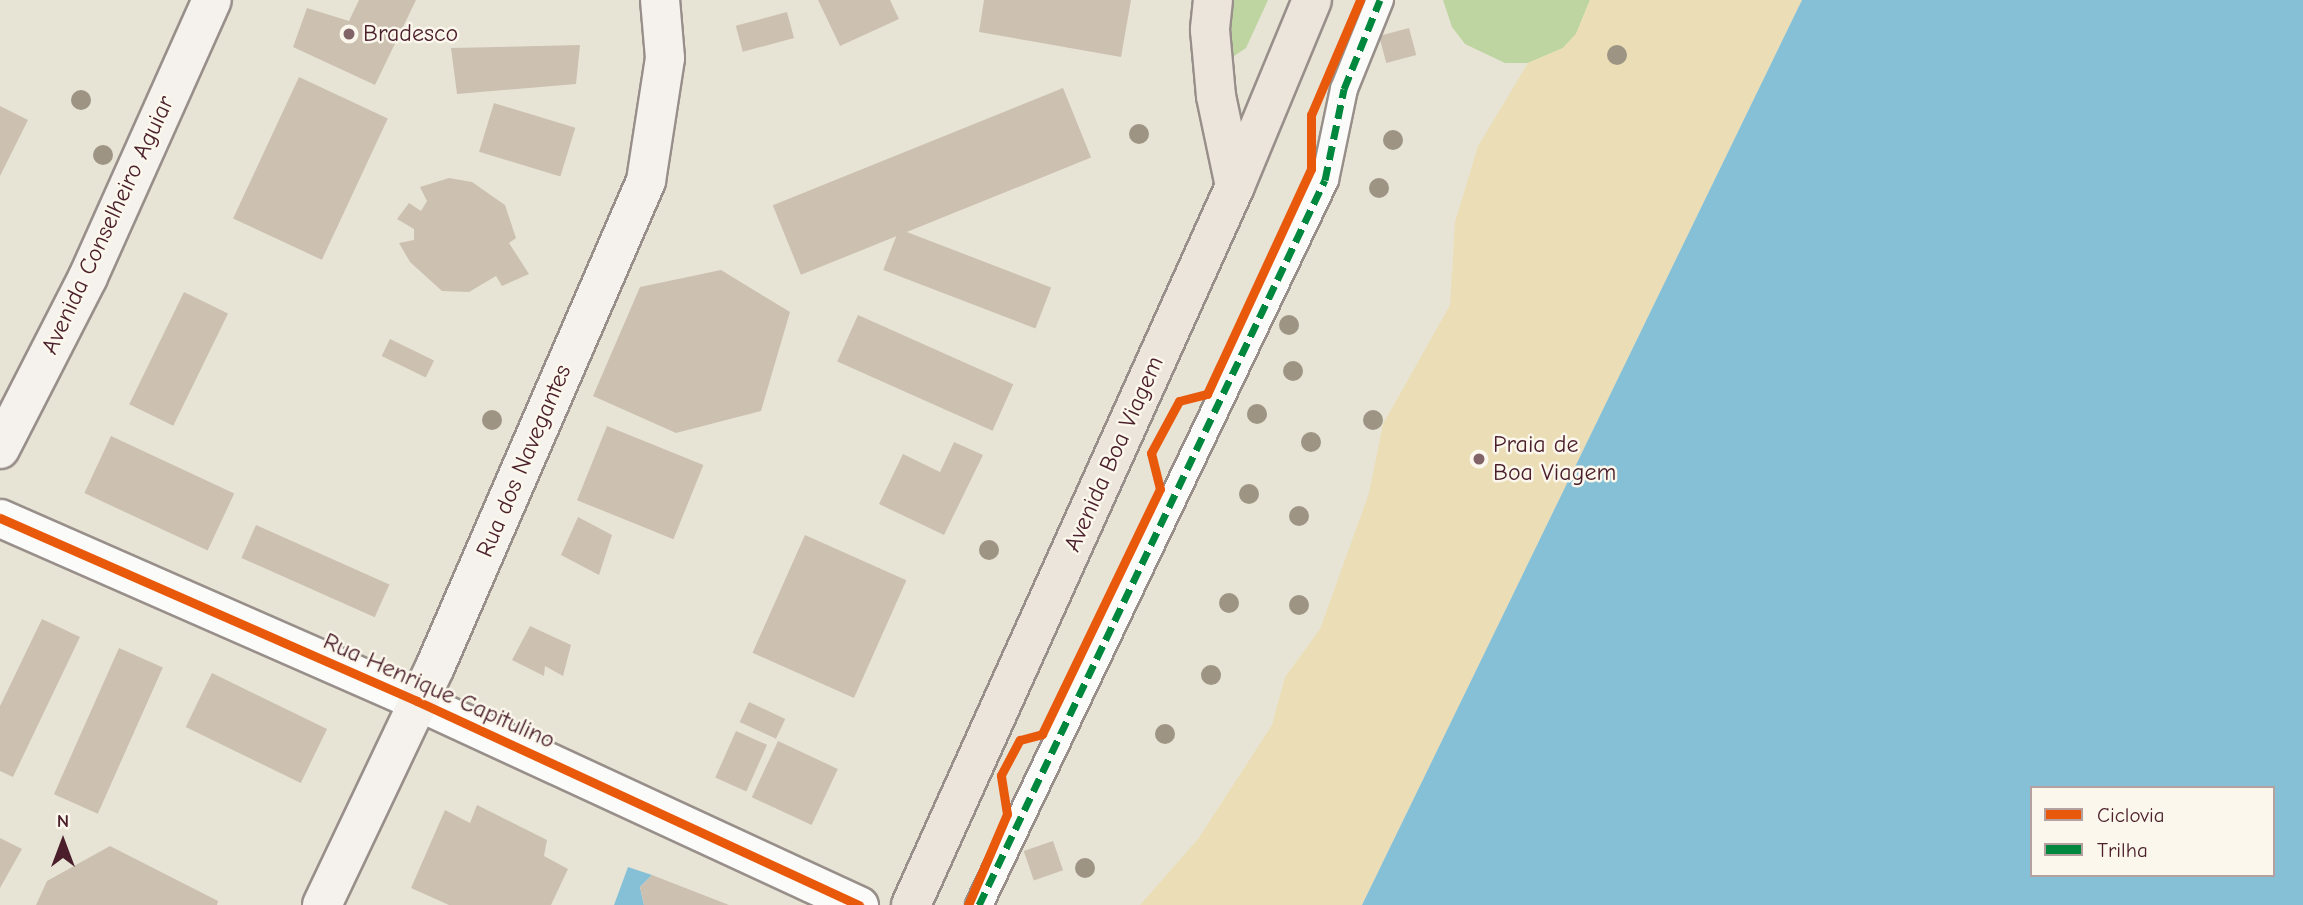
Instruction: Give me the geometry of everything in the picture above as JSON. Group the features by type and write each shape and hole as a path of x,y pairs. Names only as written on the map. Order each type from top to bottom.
{"main road":[{"name":"Avenida Conselheiro Aguiar","path":"0,449 88,278 212,0"},
{"name":"Rua dos Navegantes","path":"322,905 417,701 646,181 665,58 660,0"},
{"path":"1213,0 1210,30 1216,96 1235,186"},
{"name":"Avenida Boa Viagem","path":"911,905 1235,186 1312,0"}],"street":[{"path":"979,905 1325,180 1344,89 1380,0"},
{"name":"Rua Henrique Capitulino","path":"0,518 417,701 859,905"}],"green space":[{"path":"1223,0 1268,0 1246,48 1234,56 1230,56"},
{"path":"1443,0 1590,0 1576,34 1563,48 1528,63 1505,63 1465,44 1452,27"}],"sand":[{"name":"Praia de Boa Viagem","path":"1590,0 1802,0 1362,905 1140,905 1198,839 1272,725 1285,677 1320,629 1369,493 1383,424 1450,305 1455,222 1478,146 1528,63 1563,48 1576,34"}],"water":[{"path":"1802,0 2303,0 2303,905 1362,905"},
{"path":"628,867 652,875 640,887 644,905 614,905"}],"building":[{"name":"Bradesco","path":"359,0 416,0 375,85 293,47 307,8 349,21"},
{"path":"818,0 890,0 899,19 840,46"},
{"path":"984,0 1131,0 1121,57 979,32"},
{"path":"787,12 794,38 743,52 736,26"},
{"path":"1409,28 1416,55 1386,63 1379,36"},
{"path":"580,45 576,84 457,94 451,48"},
{"path":"299,77 388,118 322,260 233,218"},
{"path":"1063,88 1091,158 801,275 773,205"},
{"path":"494,103 575,128 560,177 479,152"},
{"path":"0,106 28,120 0,176"},
{"path":"449,178 472,182 505,205 516,238 509,243 529,274 502,286 496,276 469,292 442,291 410,262 399,243 414,240 414,229 397,219 409,203 421,211 427,201 420,187"},
{"path":"899,229 1051,287 1035,328 883,270"},
{"path":"721,270 790,312 761,411 676,433 593,396 640,287"},
{"path":"184,292 228,313 173,426 129,404"},
{"path":"858,315 1013,384 993,431 837,362"},
{"path":"390,339 434,360 426,378 382,356"},
{"path":"607,426 703,465 673,539 577,500"},
{"path":"111,436 234,493 208,551 84,493"},
{"path":"954,442 983,455 944,535 879,504 903,454 940,472"},
{"path":"578,517 612,535 599,575 561,555"},
{"path":"256,525 389,584 375,617 241,558"},
{"path":"805,535 906,580 854,698 753,653"},
{"path":"42,619 80,637 13,777 0,771 0,706"},
{"path":"530,626 571,645 563,676 545,666 544,676 512,660"},
{"path":"119,648 163,668 98,814 54,794"},
{"path":"212,673 327,729 301,783 186,727"},
{"path":"749,702 785,719 776,739 740,722"},
{"path":"736,731 767,745 746,791 715,778"},
{"path":"778,741 838,769 812,825 752,797"},
{"path":"477,805 547,840 544,856 568,869 551,905 449,905 411,888 445,810 470,823"},
{"path":"0,838 22,849 0,888"},
{"path":"1053,841 1063,870 1034,880 1024,851"},
{"path":"110,846 218,901 217,905 36,905 47,881"},
{"path":"652,875 729,905 644,905 640,887"}],"marked path":[{"path":"979,905 1325,180 1344,89 1380,0"}],"cycle path":[{"path":"968,905 1007,814 1001,775 1020,740 1042,734 1160,489 1151,453 1179,401 1207,394 1311,169 1311,115 1360,0"},
{"path":"0,518 417,701 859,905"}],"place":[{"name":"Bradesco","path":"349,34"},
{"name":"Praia de Boa Viagem","path":"1479,459"}]}
